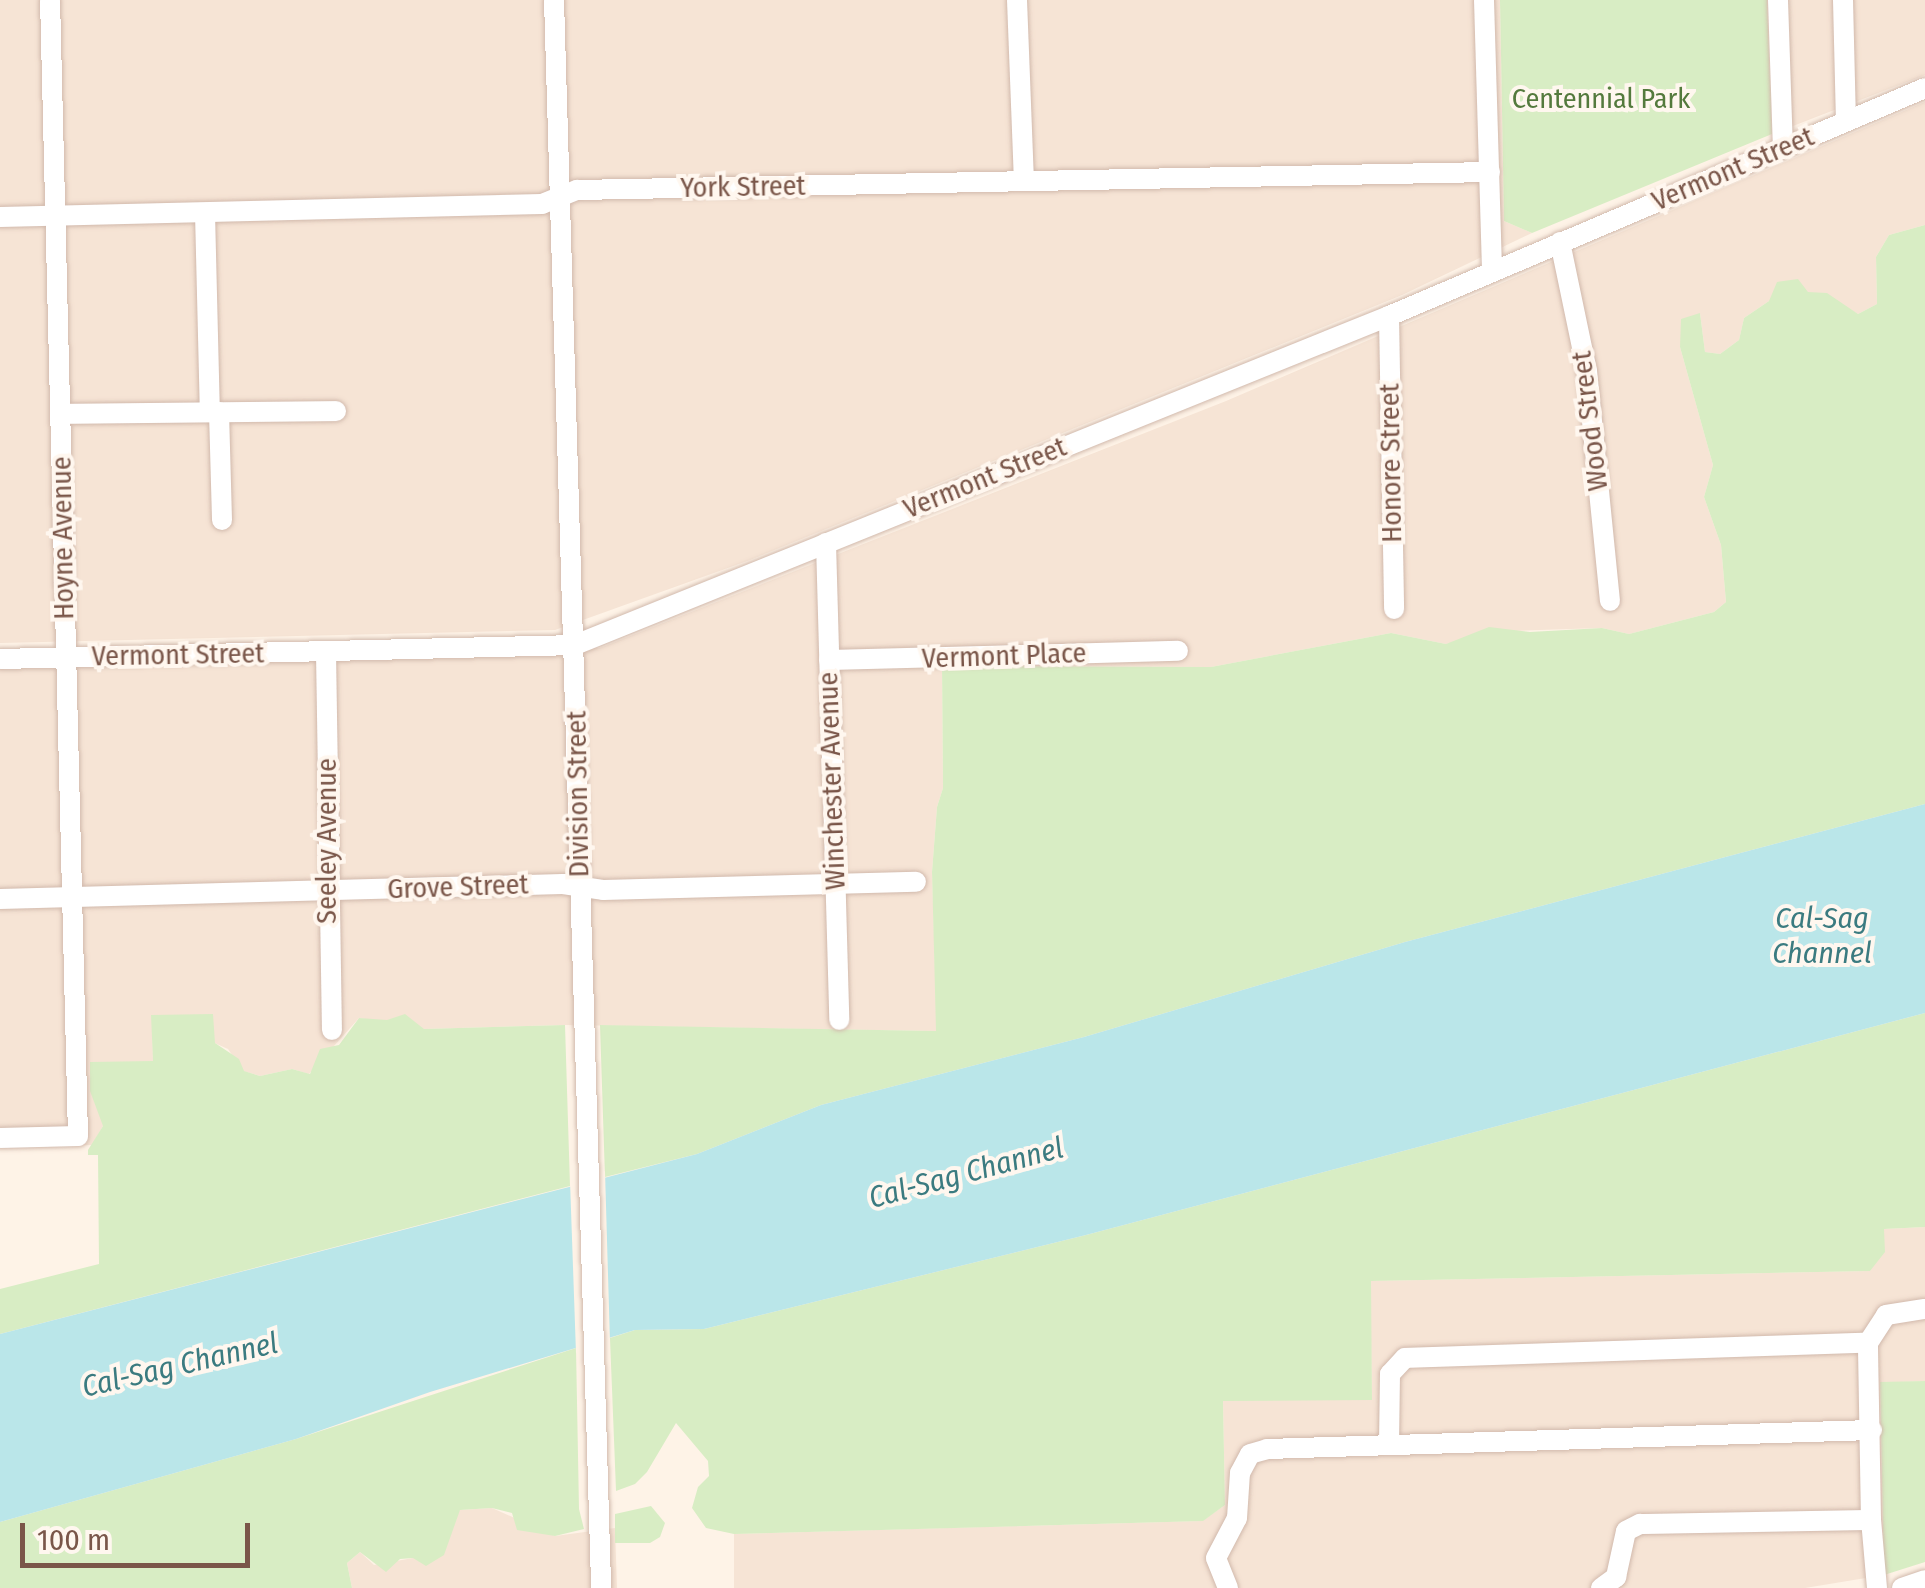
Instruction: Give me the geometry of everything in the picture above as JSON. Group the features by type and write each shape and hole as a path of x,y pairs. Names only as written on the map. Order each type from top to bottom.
{"street":[{"name":"Hoyne Avenue","path":"0,1138 78,1136 50,0"},
{"name":"Division Street","path":"554,0 600,1588"},
{"path":"1018,0 1024,181"},
{"path":"1484,0 1492,271"},
{"path":"1778,0 1783,148"},
{"path":"1843,0 1846,121"},
{"name":"Vermont Street","path":"0,659 575,645 1388,316 1925,88"},
{"name":"York Street","path":"0,217 542,204 577,190 1490,172"},
{"path":"205,213 222,520"},
{"name":"Wood Street","path":"1560,242 1587,371 1610,601"},
{"name":"Honore Street","path":"1388,316 1394,609"},
{"path":"60,414 336,411"},
{"name":"Winchester Avenue","path":"826,543 839,1020"},
{"name":"Vermont Place","path":"829,660 1178,651"},
{"name":"Seeley Avenue","path":"326,652 332,1030"},
{"name":"Grove Street","path":"0,899 916,882"},
{"path":"1877,1588 1871,1520 1868,1344 1886,1315 1925,1309"},
{"path":"1389,1445 1390,1374 1404,1358 1868,1344"},
{"path":"1228,1588 1216,1558 1237,1518 1240,1472 1250,1454 1267,1449 1872,1430"},
{"path":"1601,1588 1616,1577 1626,1532 1640,1524 1871,1520"},
{"path":"1902,1588 1925,1580"}],"shaded area":[{"path":"0,0 1500,0 1504,221 1532,233 1402,295 750,560 555,630 0,643"},
{"path":"1767,0 1925,0 1925,75 1772,134"},
{"path":"1925,102 1925,225 1889,235 1876,257 1877,304 1858,314 1847,308 1769,301 1744,318 1739,340 1720,354 1705,352 1700,313 1680,347 1713,465 1704,497 1721,545 1726,602 1714,612 1629,634 1602,628 1512,631 1446,644 1391,633 1211,667 942,666 943,788 937,807 932,872 937,1031 565,1025 424,1029 359,1018 309,1074 292,1069 260,1076 243,1071 228,1049 152,1015 153,1061 102,1115 103,1126 92,1145 0,1147 0,666 600,648 1226,401"},
{"path":"1925,1227 1925,1381 1880,1383 1884,1575 1805,1588 734,1588 734,1534 1202,1521 1225,1505 1223,1400 1372,1400 1370,1281 1870,1271 1884,1229"},
{"path":"492,1508 555,1536 615,1528 617,1588 352,1588 347,1563 360,1552 374,1565 413,1558 460,1510"}],"green space":[{"name":"Centennial Park","path":"1500,0 1767,0 1772,134 1532,233 1504,221"},
{"path":"1925,225 1925,804 1405,942 1084,1037 821,1105 697,1154 605,1177 600,1025 936,1031 932,872 937,807 943,788 942,666 1211,667 1391,633 1446,644 1489,627 1530,632 1602,628 1629,634 1714,612 1726,602 1721,545 1704,497 1713,465 1680,347 1681,319 1700,313 1705,352 1720,354 1739,340 1744,318 1769,301 1777,282 1798,279 1808,292 1827,293 1858,314 1877,304 1876,257 1889,235"},
{"path":"1925,1013 1925,1227 1884,1229 1885,1252 1870,1271 1371,1281 1372,1400 1223,1401 1225,1505 1203,1521 734,1534 706,1528 692,1508 698,1487 709,1476 708,1461 676,1423 647,1472 635,1484 616,1491 610,1338 635,1330 704,1329 1086,1235"},
{"path":"213,1014 215,1043 239,1059 244,1071 260,1076 292,1069 310,1074 320,1049 339,1045 359,1018 387,1020 405,1014 424,1029 565,1025 570,1186 0,1334 0,1289 99,1264 98,1155 88,1155 88,1150 103,1126 90,1091 90,1062 153,1061 151,1015"},
{"path":"576,1348 579,1509 584,1529 555,1536 517,1530 512,1513 492,1508 460,1510 444,1555 426,1566 413,1558 400,1559 386,1572 360,1552 347,1563 352,1588 0,1588 0,1522 296,1439"},
{"path":"1925,1381 1925,1562 1884,1575 1880,1382"},
{"path":"651,1506 665,1523 660,1537 650,1543 615,1543 615,1514"}],"water":[{"name":"Cal-Sag Channel","path":"1925,804 1925,1013 1086,1235 704,1329 635,1330 430,1392 296,1439 0,1522 0,1334 697,1154 821,1105 1084,1037 1405,942"}],"pier":[{"path":"605,1171 610,1343 576,1353 570,1181"}]}
